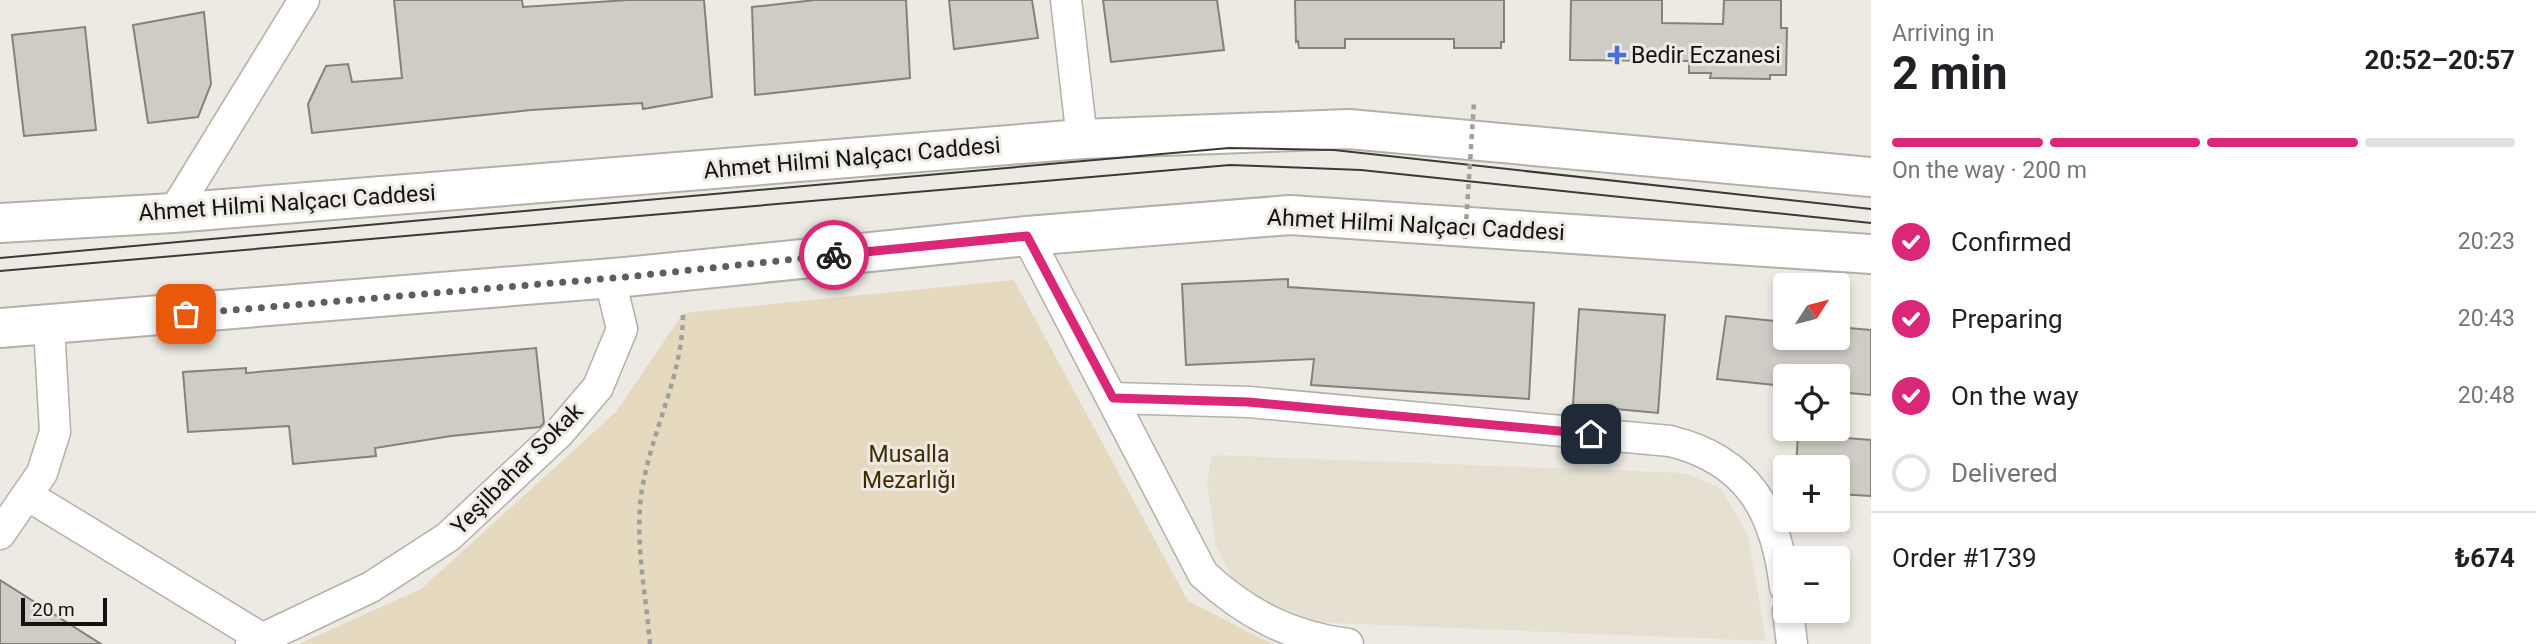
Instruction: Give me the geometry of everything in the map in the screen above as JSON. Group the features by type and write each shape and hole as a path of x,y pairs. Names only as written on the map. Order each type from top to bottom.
{"main road":[{"name":"Ahmet Hilmi Nalçacı Caddesi","path":"0,223 173,213 1082,139 1349,129 1871,177"},
{"name":"Ahmet Hilmi Nalçacı Caddesi","path":"0,328 625,277 1027,236 1290,215 1871,254"}],"street":[{"path":"173,213 304,0"},
{"path":"1066,0 1082,139"},
{"path":"1027,236 1203,574 1233,601 1261,618 1298,635 1348,644"},
{"name":"Yeşilbahar Sokak","path":"257,641 370,587 449,537 559,433 598,387 622,329 612,288 625,277"},
{"path":"0,534 42,473 55,432 49,326"},
{"path":"1113,398 1248,402 1670,441 1699,448 1727,463 1749,487 1778,546"},
{"path":"27,495 257,641"},
{"path":"1789,623 1792,644"}],"path":[{"path":"1465,239 1474,102"},
{"path":"650,644 640,513 642,486 678,368 683,313"}],"shaded area":[{"path":"1212,455 1684,473 1721,488 1748,536 1766,641 1286,621 1239,591 1216,546 1207,483"}],"green space":[{"name":"Musalla Mezarlığı","path":"1014,280 1188,601 1272,644 299,644 421,589 616,412 683,313"}],"building":[{"path":"394,0 522,0 523,7 628,0 704,0 712,97 643,109 642,103 531,110 312,133 308,104 326,66 348,64 352,82 402,78"},
{"path":"815,0 906,0 910,78 755,95 752,7"},
{"path":"949,0 1032,0 1038,38 954,49"},
{"path":"1103,0 1217,0 1224,50 1111,62"},
{"path":"1295,0 1504,0 1504,42 1501,42 1501,48 1454,48 1454,39 1345,39 1345,48 1299,48 1298,41 1296,42"},
{"path":"1571,0 1662,0 1662,23 1723,24 1724,0 1781,0 1781,28 1787,28 1786,75 1770,75 1770,79 1710,78 1711,73 1689,73 1689,61 1570,60"},
{"path":"204,12 211,84 198,117 148,123 133,25"},
{"path":"85,27 96,130 24,136 12,35"},
{"path":"1288,279 1288,287 1534,303 1529,399 1311,385 1314,359 1186,365 1182,284"},
{"path":"1579,309 1665,315 1658,413 1573,405"},
{"path":"1726,316 1773,321 1773,350 1850,350 1850,328 1871,330 1871,395 1850,393 1850,364 1773,364 1773,385 1717,379"},
{"path":"536,348 544,423 540,427 451,436 375,448 376,456 293,464 289,426 188,432 183,372 246,368 246,373"},
{"path":"1871,440 1871,496 1850,495 1850,455 1797,455 1798,441"},
{"path":"0,580 101,644 0,644"}],"tram line":[{"path":"0,258 1229,148 1334,150 1871,209"},
{"path":"0,271 1230,165 1361,170 1871,223"}],"way so far":[{"path":"186,314 625,277 834,255"}],"place":[{"name":"Bedir Eczanesi","path":"1617,55"}],"route":[{"path":"834,255 1027,236 1113,398 1248,402 1591,434"}]}
